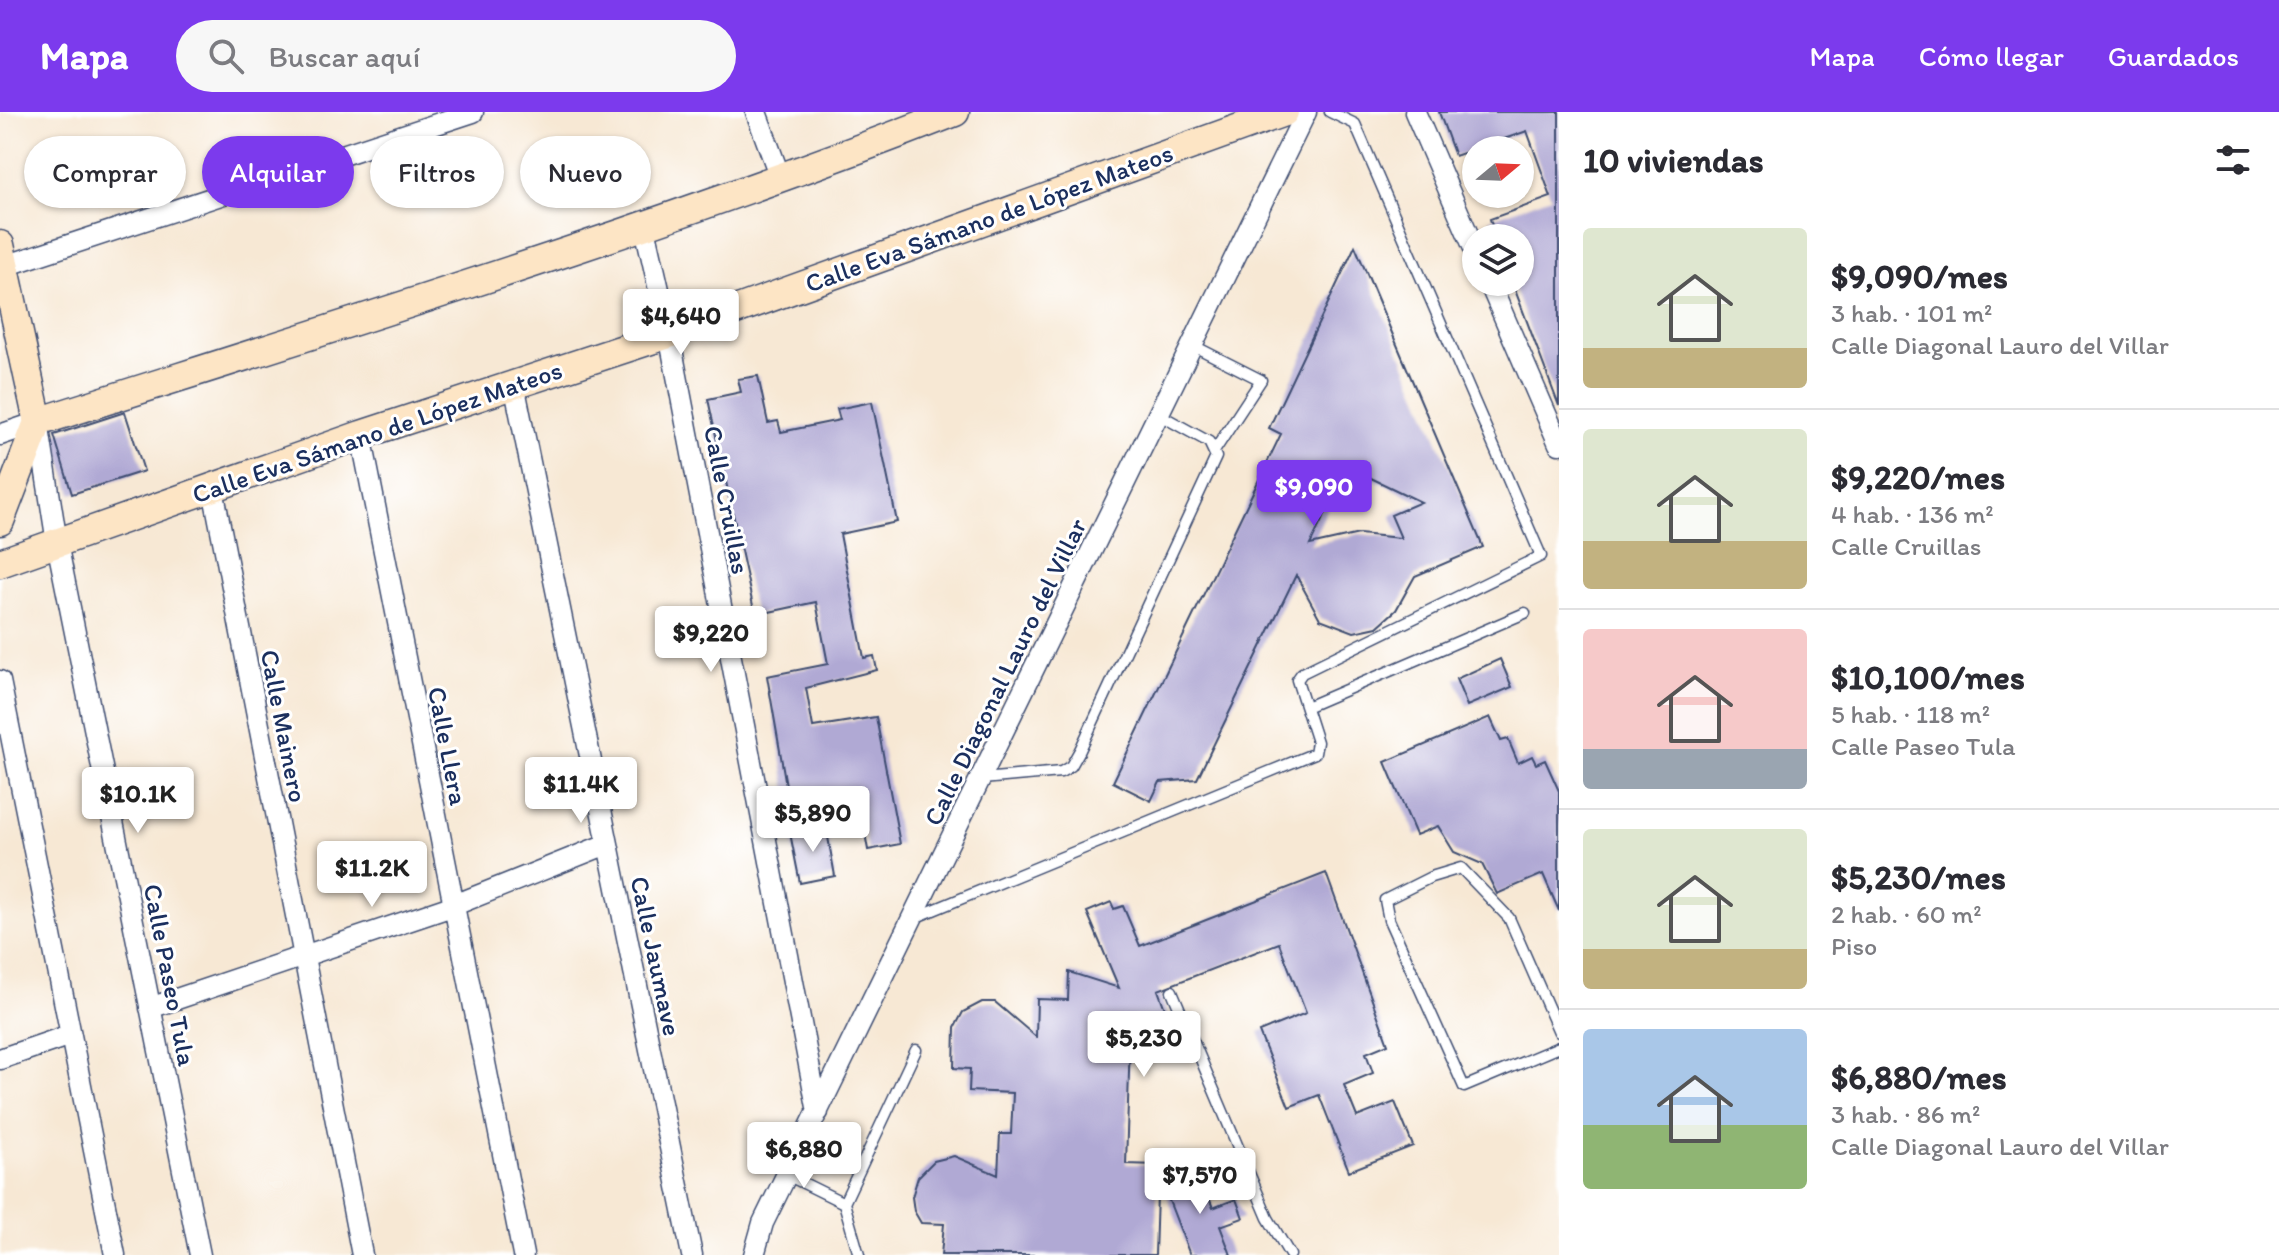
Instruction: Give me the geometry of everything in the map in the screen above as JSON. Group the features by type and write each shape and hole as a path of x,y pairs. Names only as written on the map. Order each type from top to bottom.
{"main road":[{"path":"38,422 645,228 781,180 955,112"},
{"name":"Calle Eva Sámano de López Mateos","path":"0,563 361,435 669,334 1253,117 1284,112"},
{"path":"0,521 38,422 3,255"}],"street":[{"path":"3,255 473,112"},
{"path":"756,112 781,180"},
{"name":"Calle Diagonal Lauro del Villar","path":"754,1255 763,1223 1306,112"},
{"path":"1415,112 1463,224"},
{"name":"Calle Cruillas","path":"645,228 669,334 818,1112"},
{"path":"1495,296 1559,444"},
{"name":"Calle Jaumave","path":"514,384 692,1255"},
{"path":"0,435 38,422"},
{"name":"Calle Paseo Tula","path":"38,422 57,543 200,1255"},
{"name":"Calle Llera","path":"361,435 523,1255"},
{"name":"Calle Mainero","path":"213,489 301,954 362,1255"},
{"path":"0,681 115,1255"},
{"path":"150,1008 301,954 452,906 607,844"},
{"path":"0,1059 70,1035"}],"lane":[{"path":"912,919 1315,753 1317,742 1297,680 1302,673 1541,556 1355,124 1330,112"},
{"path":"982,779 1040,776 1071,766 1210,471 1215,450 1261,380 1194,346"},
{"path":"1160,415 1209,442 1215,450"},
{"path":"1306,707 1525,613"},
{"path":"1559,1032 1509,918 1461,868 1431,877 1385,900 1389,920 1464,1087 1559,1047"},
{"path":"1172,991 1268,1218 1290,1255"},
{"path":"859,1255 844,1203 916,1050"},
{"path":"787,1175 844,1203"}],"building":[{"path":"1439,112 1559,112 1559,406 1517,296 1534,296 1534,224 1492,224 1490,219 1520,208 1534,208 1534,203 1551,197 1534,150 1534,136 1529,136 1527,131 1513,136 1462,136 1462,154 1455,156"},
{"path":"1355,246 1483,547 1415,576 1396,610 1377,627 1354,632 1320,619 1296,575 1197,779 1160,782 1151,801 1113,782 1281,434 1269,428","holes":["1348,467 1421,502 1391,515 1401,538 1359,534 1310,545"]},
{"path":"758,376 768,423 778,421 781,432 840,420 837,409 872,402 897,522 840,534 864,658 874,656 877,670 806,688 813,727 876,717 900,844 868,850 863,822 827,829 820,791 788,797 767,676 828,664 816,602 755,615 708,399 741,392 738,379"},
{"path":"125,412 144,471 72,494 54,435"},
{"path":"1500,659 1512,687 1467,706 1456,679"},
{"path":"1490,717 1501,741 1508,739 1518,763 1532,756 1536,764 1545,760 1559,791 1559,911 1543,874 1497,894 1482,864 1454,852 1438,826 1416,835 1385,762"},
{"path":"826,826 835,876 800,883 790,833"},
{"path":"1326,873 1388,1044 1366,1053 1373,1073 1344,1085 1357,1117 1395,1102 1413,1146 1349,1171 1319,1095 1289,1107 1259,1032 1306,1013 1279,943 1158,990 1171,1025 1130,1041 1126,1164 1158,1165 1155,1255 941,1255 944,1224 921,1223 914,1211 912,1197 918,1177 934,1161 954,1156 998,1175 1000,1134 1011,1134 1013,1093 969,1091 970,1069 954,1068 955,1027 963,1012 982,1002 995,1002 1036,1037 1037,999 1068,1000 1069,972 1119,988 1087,912 1111,902 1114,909 1123,906 1140,946"},
{"path":"1198,1171 1213,1208 1236,1199 1243,1218 1220,1226 1231,1255 1190,1255 1163,1185"}]}
